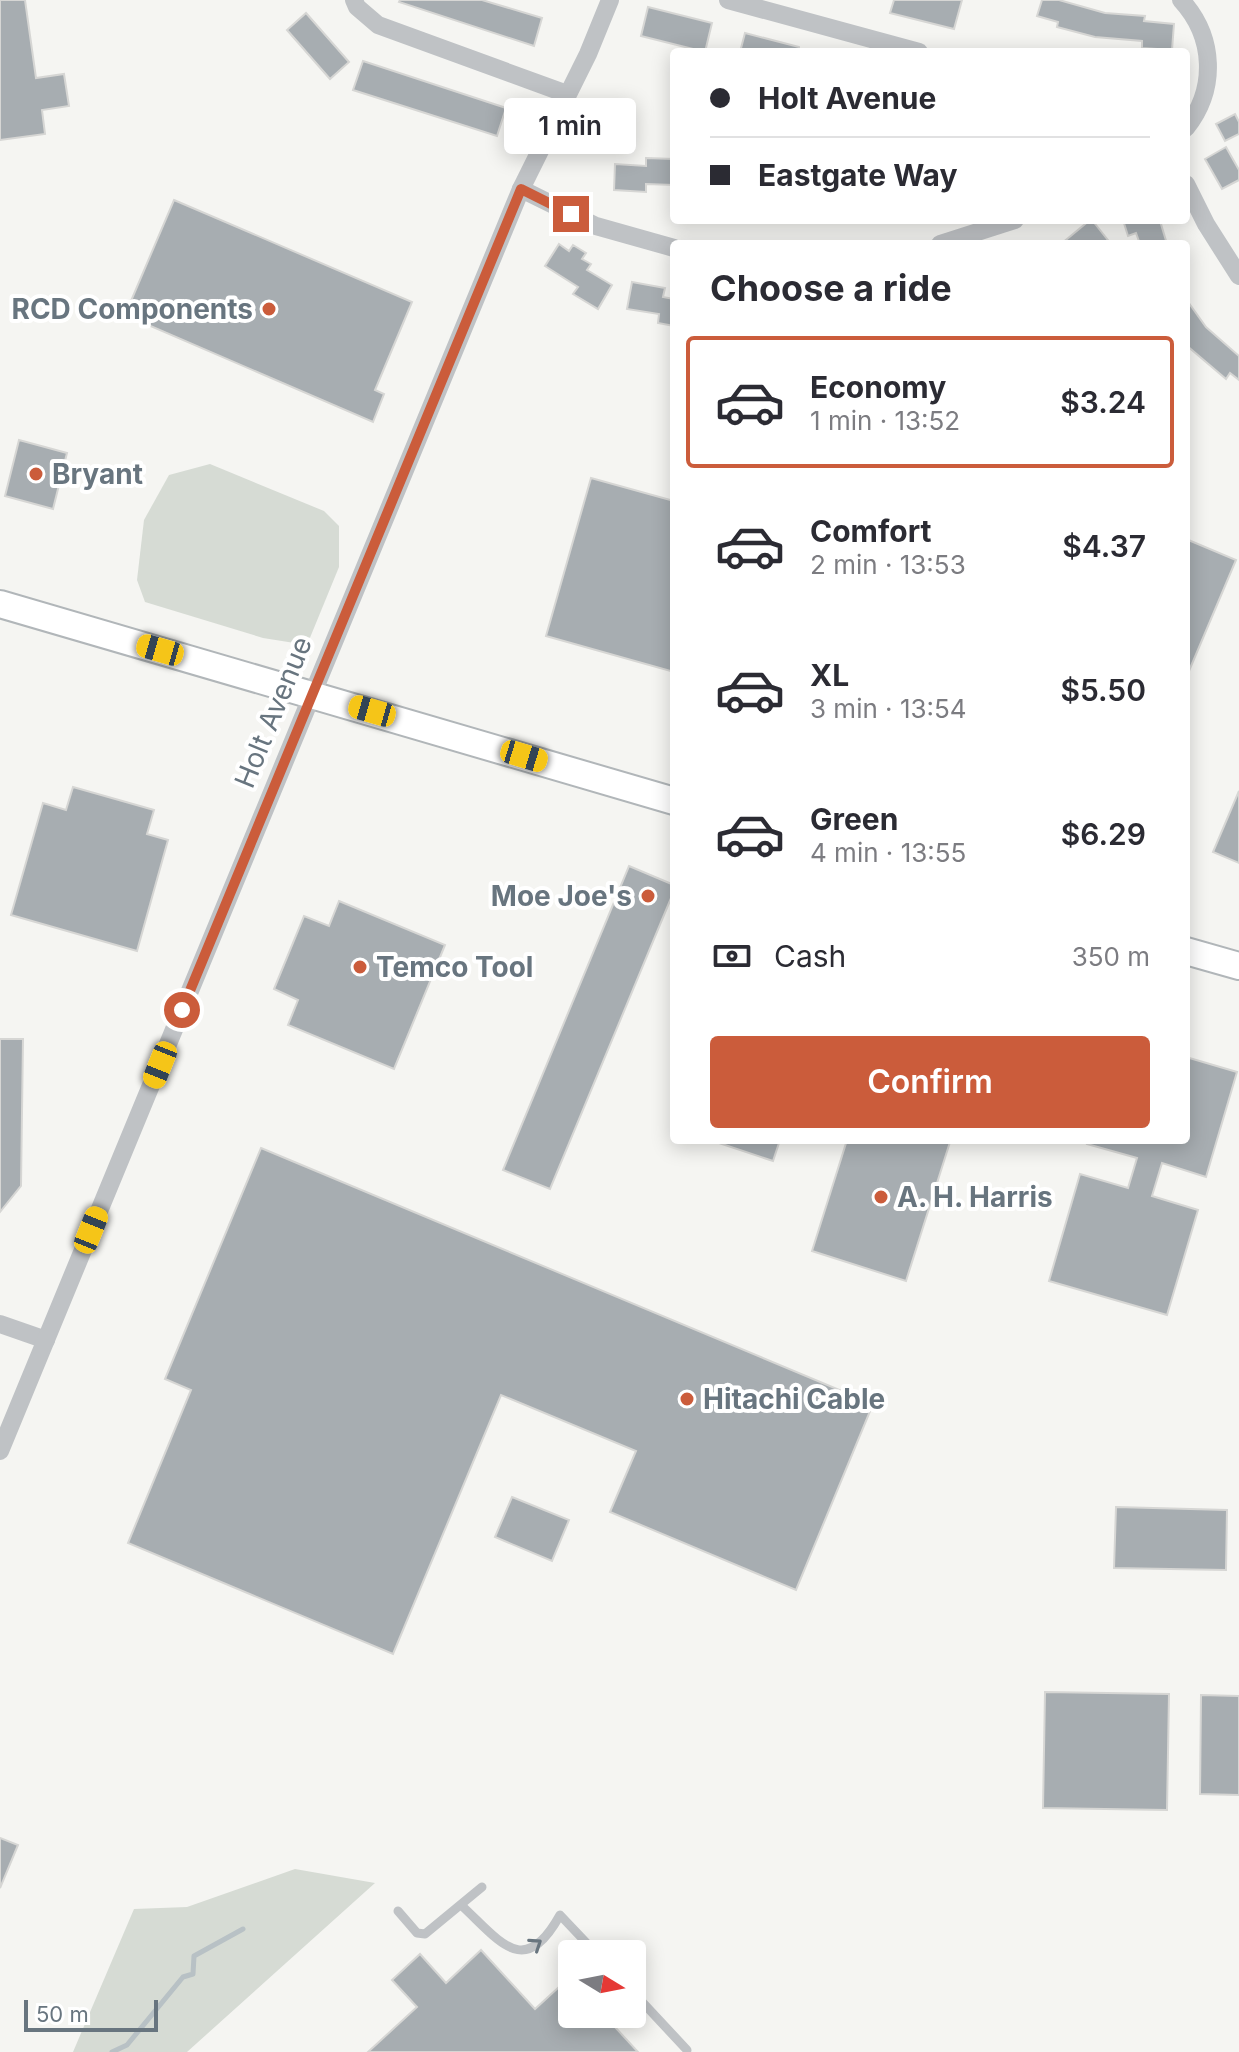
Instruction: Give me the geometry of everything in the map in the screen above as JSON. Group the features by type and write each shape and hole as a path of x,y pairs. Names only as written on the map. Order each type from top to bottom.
{"street":[{"path":"354,0 357,7 378,25 567,94"},
{"name":"Holt Avenue","path":"0,1451 521,189 588,54 610,0"},
{"path":"728,0 904,48"},
{"path":"1181,0 1192,12 1204,38 1209,71 1200,110 1190,123"},
{"path":"521,189 596,226 670,247"},
{"path":"1190,192 1239,276"},
{"path":"952,240 1002,224"},
{"path":"0,604 670,800"},
{"path":"1190,952 1239,966"},
{"path":"0,1324 46,1340"}],"lane":[{"path":"398,1911 417,1933 425,1934 482,1887"},
{"path":"461,1905 507,1948 522,1953 537,1947 560,1915 584,1940"},
{"path":"646,2006 687,2050"}],"shaded area":[{"path":"210,464 324,511 339,526 339,567 307,645 263,638 145,602 137,580 144,520 169,475"},
{"path":"295,1869 375,1883 187,2052 73,2052 134,1909 187,1907"}],"building":[{"path":"0,0 25,0 36,78 64,74 69,106 42,110 45,134 0,140"},
{"path":"400,0 482,0 542,18 534,46"},
{"path":"894,0 962,0 954,29 890,13"},
{"path":"1042,0 1059,0 1105,13 1145,16 1144,21 1174,24 1172,48 1142,48 1142,41 1095,37 1057,27 1058,22 1037,16"},
{"path":"648,7 712,23 706,48 689,48 641,36"},
{"path":"306,13 349,62 330,79 287,30"},
{"path":"745,33 799,47 799,48 741,48"},
{"path":"363,61 506,108 497,136 353,90"},
{"path":"1235,114 1239,134 1225,141 1216,124"},
{"path":"1226,147 1239,170 1239,180 1222,189 1205,159"},
{"path":"646,158 670,159 670,185 646,184 646,192 614,190 615,164 646,166"},
{"name":"RCD Components","path":"174,200 412,302 375,390 384,394 373,422 125,315"},
{"path":"1085,224 1095,224 1108,240 1066,240"},
{"path":"1124,224 1161,224 1166,240 1139,240 1136,233 1128,236"},
{"path":"559,244 569,251 573,245 586,253 582,259 591,264 587,270 612,285 598,309 573,294 578,287 545,266"},
{"path":"632,282 665,288 663,297 670,298 670,325 658,323 659,314 627,309"},
{"path":"1190,305 1206,327 1239,356 1239,380 1230,373 1226,379 1190,348"},
{"name":"Bryant","path":"19,440 67,453 53,509 5,496"},
{"path":"591,478 670,500 670,671 546,636"},
{"path":"1190,541 1236,560 1190,669"},
{"path":"73,787 154,810 147,834 168,840 137,951 11,915 43,803 66,810"},
{"path":"1239,791 1239,863 1213,852"},
{"path":"629,866 670,883 670,901 550,1189 503,1170"},
{"name":"Temco Tool","path":"339,901 445,945 394,1069 288,1025 298,1000 274,989 304,916 329,926"},
{"path":"0,1039 23,1039 21,1186 0,1212"},
{"path":"1190,1058 1237,1072 1206,1177 1162,1163 1152,1196 1198,1210 1167,1315 1049,1281 1080,1174 1128,1188 1137,1158 1087,1144 1190,1144"},
{"path":"722,1144 779,1144 773,1161"},
{"name":"A. H. Harris","path":"846,1144 949,1144 906,1281 812,1251"},
{"name":"Hitachi Cable","path":"261,1148 873,1404 796,1590 610,1512 636,1451 501,1395 393,1654 128,1543 191,1390 165,1379"},
{"path":"512,1497 569,1520 552,1561 495,1537"},
{"path":"1116,1507 1227,1510 1226,1570 1114,1568"},
{"path":"1045,1692 1169,1694 1167,1810 1043,1808"},
{"path":"1201,1695 1239,1696 1239,1795 1200,1794"},
{"path":"0,1838 18,1845 0,1888"},
{"path":"481,1950 535,2009 558,1988 558,2028 616,2028 638,2052 368,2052 417,2007 392,1980 420,1954 446,1983"}],"waterway":[{"path":"112,2052 127,2045 183,1977 193,1974 194,1956 243,1929"}],"place":[{"name":"RCD Components","path":"269,309"},
{"name":"Bryant","path":"36,474"},
{"name":"Moe Joe's","path":"648,896"},
{"name":"Temco Tool","path":"360,967"},
{"name":"A. H. Harris","path":"881,1197"},
{"name":"Hitachi Cable","path":"687,1399"}],"route":[{"path":"182,1010 521,189 571,214"}]}
